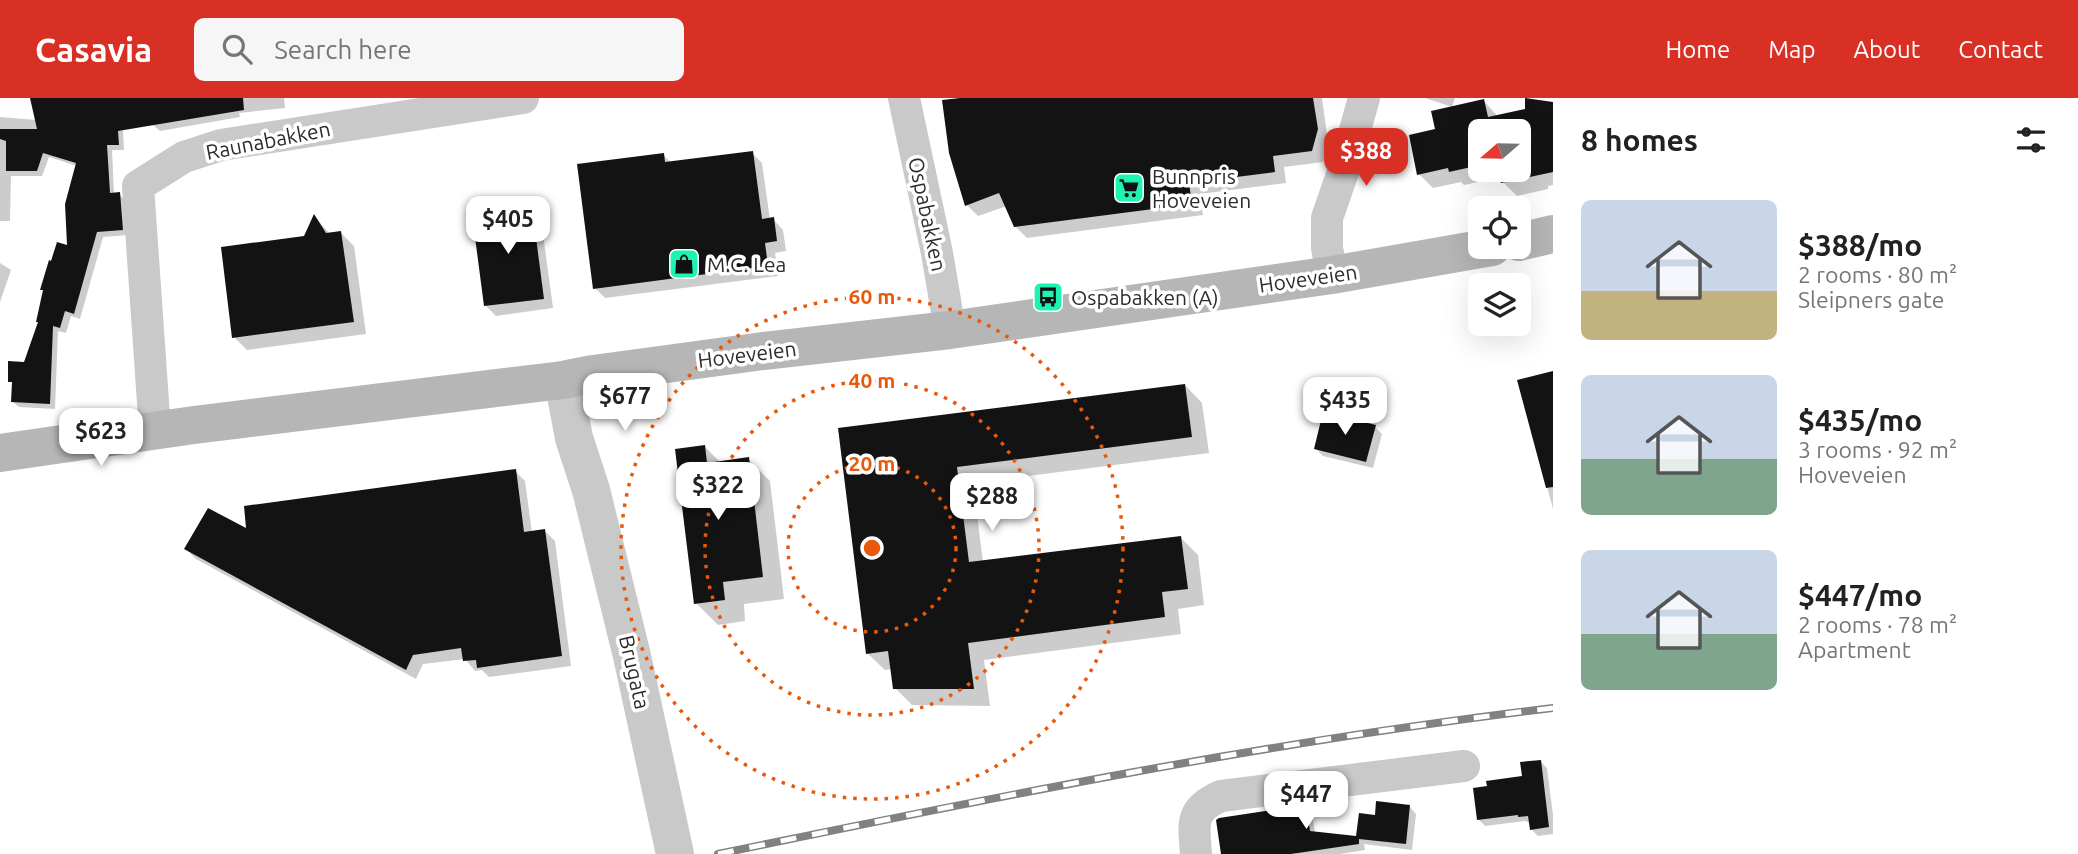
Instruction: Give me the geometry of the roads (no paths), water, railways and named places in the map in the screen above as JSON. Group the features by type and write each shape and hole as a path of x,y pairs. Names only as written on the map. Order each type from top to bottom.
{"main road":[{"path":"1531,239 1553,234"},
{"name":"Hoveveien","path":"0,453 764,351 950,330 1332,275 1468,251"}],"street":[{"name":"Raunabakken","path":"155,431 138,186 184,158 221,145 523,98"},
{"name":"Ospabakken","path":"904,98 937,253 950,330"},
{"path":"1332,275 1327,248 1327,218 1364,98"},
{"name":"Brugata","path":"578,377 575,438 591,490 632,656 676,854"},
{"path":"1196,854 1197,813 1207,802 1221,796 1464,766"}],"railway":[{"path":"718,854 1134,772 1343,737 1553,708"}],"place":[{"name":"Bunnpris Hoveveien","path":"1129,188"},
{"name":"M.C. Lea","path":"684,264"},
{"name":"Ospabakken (A)","path":"1048,297"}]}
